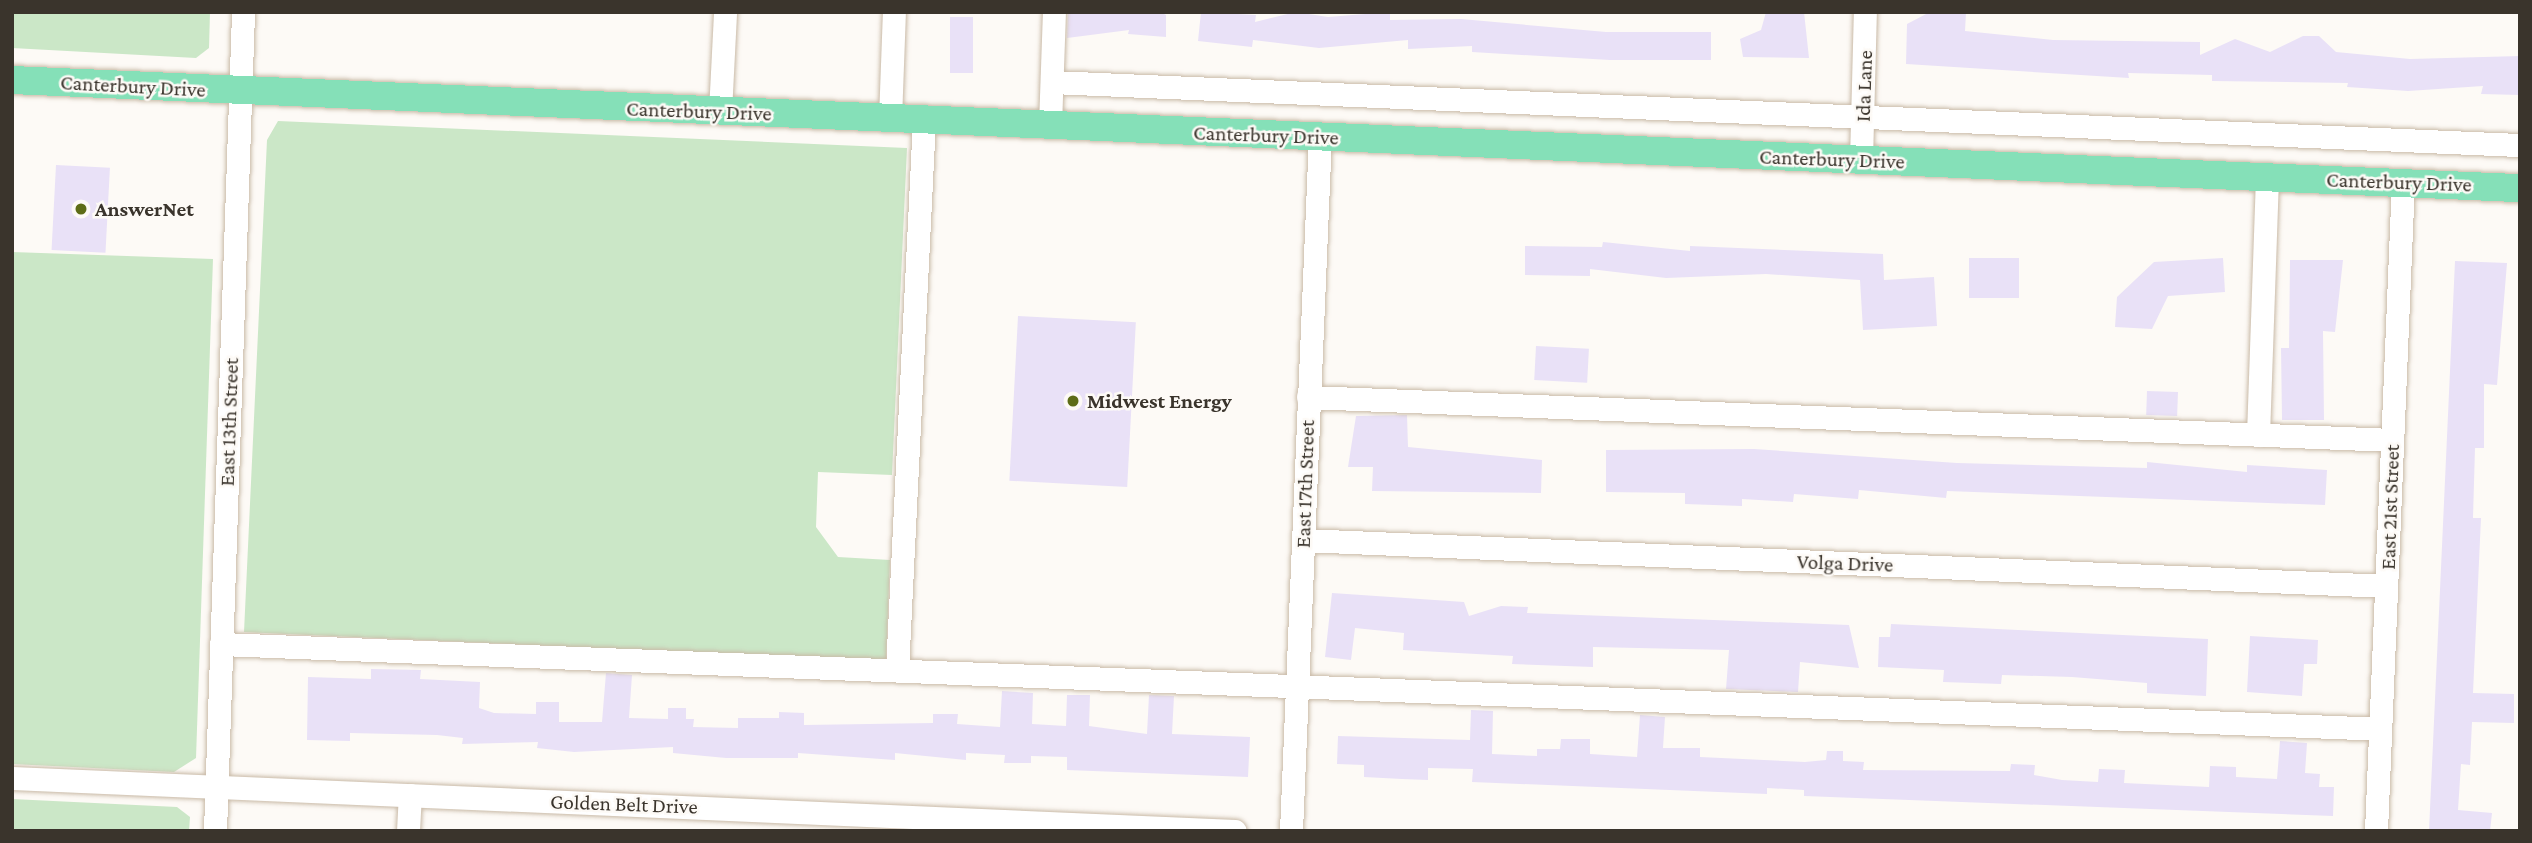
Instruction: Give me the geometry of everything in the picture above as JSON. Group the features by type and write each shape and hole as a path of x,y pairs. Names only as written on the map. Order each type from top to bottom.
{"main road":[{"name":"Canterbury Drive","path":"12,80 2520,188"}],"street":[{"name":"East 13th Street","path":"215,831 243,12"},
{"path":"720,112 725,12"},
{"path":"891,119 894,12"},
{"path":"1050,125 1054,12"},
{"name":"Ida Lane","path":"1861,160 1865,12"},
{"path":"1052,82 2520,145"},
{"path":"897,670 924,120"},
{"name":"East 17th Street","path":"1291,831 1320,137"},
{"path":"2258,435 2267,177"},
{"name":"East 21st Street","path":"2376,831 2403,183"},
{"path":"1308,397 2392,440"},
{"name":"Volga Drive","path":"1303,540 2386,586"},
{"path":"222,644 1297,683 1626,702 2380,729"},
{"name":"Golden Belt Drive","path":"12,778 1235,831"},
{"path":"408,831 410,795"}],"green space":[{"path":"12,12 210,12 209,48 196,58 12,48"},
{"path":"278,121 907,148 892,475 818,472 816,527 838,557 890,560 886,661 244,632 267,140"},
{"path":"12,252 213,259 196,758 174,772 12,764"},
{"path":"12,799 177,807 190,817 189,831 12,831"}],"building":[{"path":"1068,12 1160,12 1166,15 1166,37 1128,34 1129,30 1067,38"},
{"path":"1201,12 1256,15 1255,22 1296,12 1328,17 1390,12 1390,20 1461,19 1606,32 1711,32 1711,60 1610,60 1472,52 1472,46 1408,49 1408,40 1319,48 1253,40 1252,47 1198,41"},
{"path":"1766,12 1804,12 1809,58 1743,57 1740,39 1761,30"},
{"path":"1930,12 1966,13 1965,31 2053,40 2200,42 2200,55 2235,39 2270,52 2303,36 2319,36 2336,52 2410,59 2520,56 2520,95 2481,94 2483,86 2408,91 2347,87 2348,83 2212,81 2212,75 2128,73 2129,78 1906,64 1907,24"},
{"path":"950,17 973,17 973,73 950,73"},
{"name":"AnswerNet","path":"56,165 110,168 105,253 52,250"},
{"path":"1603,242 1690,251 1690,246 1883,254 1884,280 1934,277 1937,326 1863,330 1860,280 1766,274 1666,278 1590,269 1590,276 1525,275 1525,246 1602,247"},
{"path":"1969,258 2019,258 2019,298 1969,298"},
{"path":"2223,258 2225,292 2168,296 2152,329 2115,327 2117,297 2154,262"},
{"path":"2290,260 2343,260 2335,332 2323,331 2324,420 2282,420 2281,348 2289,348"},
{"path":"2455,261 2507,263 2497,385 2484,384 2484,448 2475,448 2473,518 2481,518 2473,693 2514,694 2514,723 2472,722 2470,765 2461,764 2458,810 2492,813 2490,831 2429,831"},
{"name":"Midwest Energy","path":"1018,316 1136,322 1127,487 1009,481"},
{"path":"1536,346 1589,349 1587,383 1534,380"},
{"path":"2147,391 2178,392 2177,416 2146,415"},
{"path":"1407,415 1408,447 1542,460 1541,493 1372,491 1373,467 1348,467 1356,416"},
{"path":"1754,449 1957,463 2147,468 2147,462 2247,472 2247,465 2327,470 2325,505 1947,491 1946,498 1859,490 1858,499 1794,494 1793,502 1742,499 1742,506 1685,504 1685,493 1606,492 1606,450"},
{"path":"1332,593 1464,602 1469,616 1501,606 1528,607 1527,613 1849,625 1859,668 1800,662 1798,692 1726,689 1729,650 1593,647 1593,667 1512,664 1513,656 1403,650 1404,633 1355,628 1351,660 1325,657"},
{"path":"1891,624 2208,639 2206,696 2147,693 2147,683 2072,677 2002,675 2001,684 1943,682 1944,670 1878,667 1879,637 1890,637"},
{"path":"2250,636 2318,640 2317,664 2304,664 2302,696 2247,692"},
{"path":"371,669 421,670 420,679 480,682 479,708 494,713 536,714 536,702 559,702 559,722 602,722 606,673 632,675 629,718 668,719 668,708 686,708 686,719 694,719 693,727 738,728 738,718 779,718 779,712 804,713 804,725 933,723 933,714 958,714 957,724 1000,727 1002,691 1033,693 1032,724 1066,726 1067,695 1090,695 1089,726 1147,734 1149,695 1174,696 1172,734 1250,737 1248,777 1067,770 1067,757 1031,756 1031,763 1004,763 1005,755 966,753 966,760 895,753 895,760 798,753 798,758 726,758 673,753 673,747 574,752 537,748 538,742 462,744 463,738 437,735 350,733 350,741 307,740 308,677 371,679"},
{"path":"1471,710 1493,711 1492,754 1537,756 1537,749 1560,749 1561,739 1590,739 1590,754 1637,757 1640,715 1665,717 1663,748 1700,748 1700,757 1805,762 1826,760 1827,751 1843,751 1843,761 1864,762 1863,770 2010,771 2011,764 2035,765 2034,775 2062,780 2098,782 2099,769 2125,770 2124,783 2209,787 2210,766 2236,767 2236,777 2277,779 2280,741 2307,743 2305,773 2320,774 2319,787 2334,787 2333,816 1804,796 1804,790 1767,788 1767,794 1472,782 1473,769 1428,768 1428,780 1402,779 1364,777 1364,765 1337,764 1338,736 1470,740"}],"place":[{"name":"AnswerNet","path":"81,209"},
{"name":"Midwest Energy","path":"1073,401"}]}
